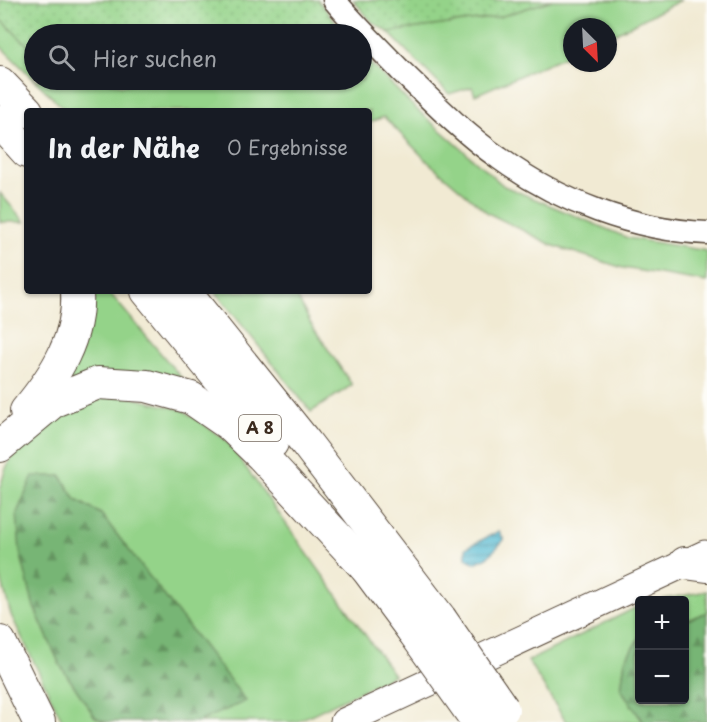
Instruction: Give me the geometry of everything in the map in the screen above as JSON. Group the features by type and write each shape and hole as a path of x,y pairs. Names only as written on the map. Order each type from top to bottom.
{"highway":[{"path":"0,83 24,154"},
{"path":"0,444 50,381 64,356 74,330 77,294"},
{"name":"A 8","path":"149,294 280,453 367,569 427,625"},
{"name":"A 8","path":"185,294 306,443 427,625 493,718"},
{"path":"0,444 54,401 98,383 147,386 191,398 230,425 262,456 367,569"},
{"path":"0,642 39,722"}],"main road":[{"path":"344,722 700,561"}],"street":[{"path":"334,0 355,24"},
{"path":"372,41 428,97 497,158 529,178 564,197 606,213 648,225 707,233"}],"green space":[{"path":"0,0 318,0 337,24 24,24 24,42 0,19"},
{"path":"353,0 552,0 499,17 388,32 372,22"},
{"path":"552,0 681,0 617,32 617,18 563,18 563,57 475,95 472,87 449,94 388,32 499,17"},
{"path":"0,19 24,42 24,69 0,46"},
{"path":"372,65 413,106 504,186 628,238 707,251 707,282 623,268 554,246 488,213 428,162 384,117 372,122 372,108 63,108 45,90 372,90"},
{"path":"0,193 24,222 0,222"},
{"path":"87,294 111,294 185,382 62,385"},
{"path":"217,294 296,294 311,324 352,385 311,412"},
{"path":"94,396 125,396 183,410 227,441 394,675 296,722 198,722 245,701 101,514 76,500 61,476 34,607 60,665 95,717 106,722 63,722 11,615 0,575 0,488 5,470 13,455 63,410"},
{"path":"33,476 61,476 76,500 101,514 246,701 198,722 106,722 95,717 60,665 34,607 20,552 17,513"},
{"path":"707,591 707,612 689,619 689,596 681,596"},
{"path":"635,608 635,644 625,660 621,689 643,722 566,722 528,661"},
{"path":"707,612 707,722 643,722 621,689 625,660 635,644 635,704 689,704 689,619"}],"water":[{"path":"499,531 504,540 488,557 475,563 466,558 466,548"}]}
